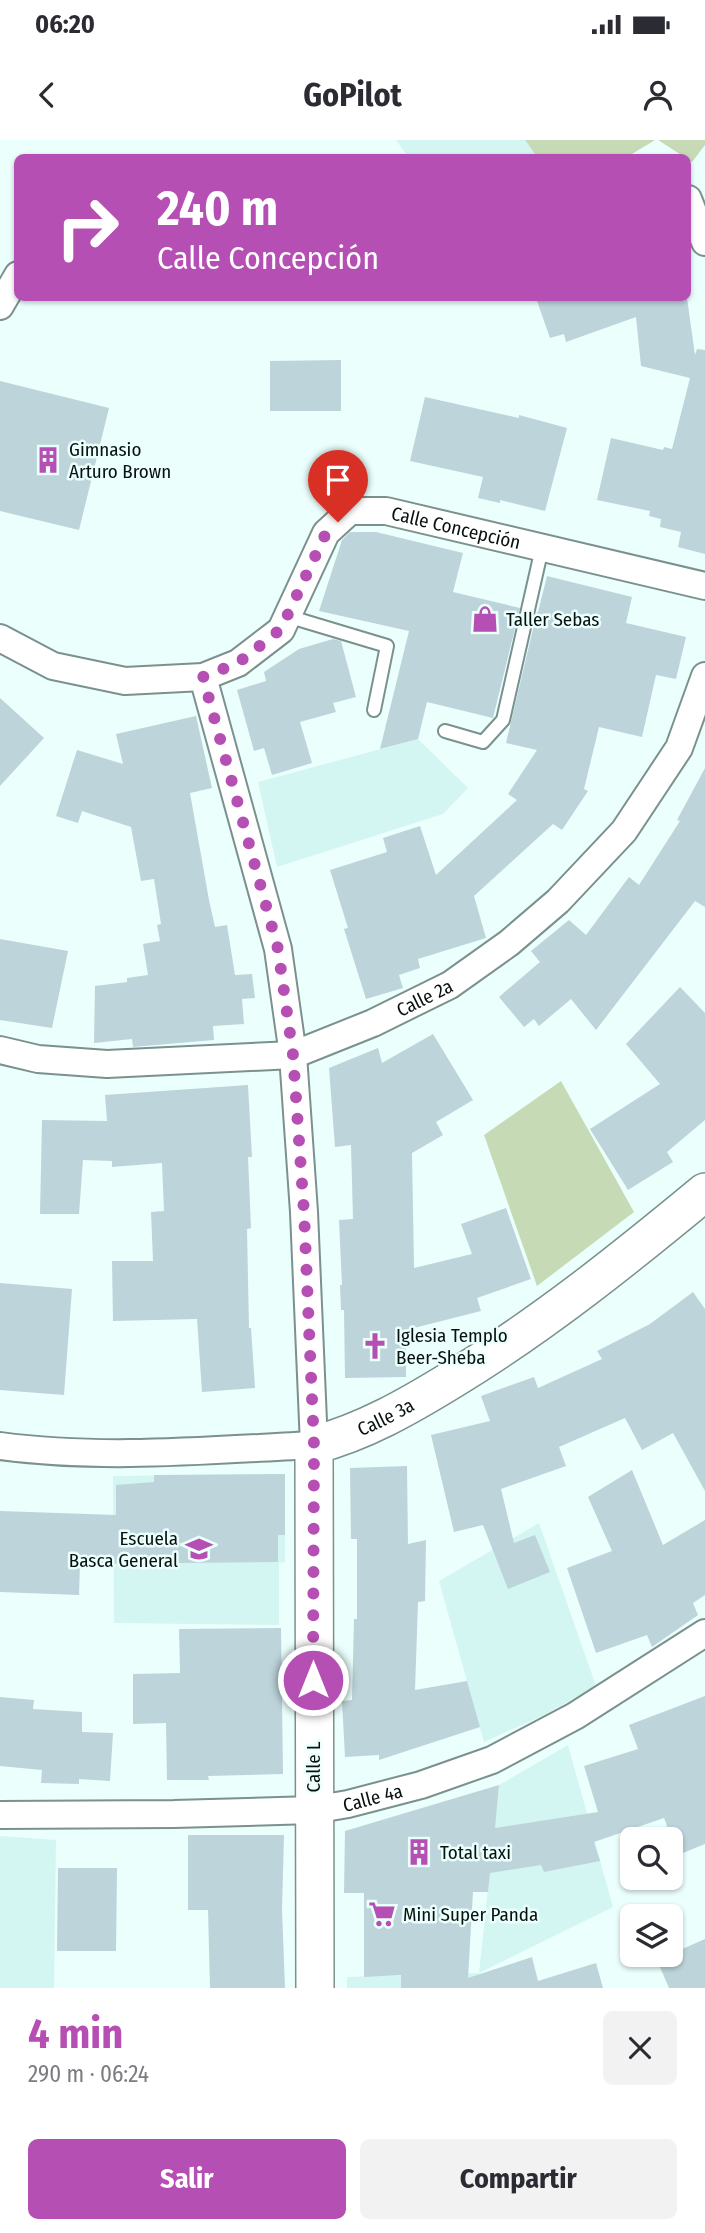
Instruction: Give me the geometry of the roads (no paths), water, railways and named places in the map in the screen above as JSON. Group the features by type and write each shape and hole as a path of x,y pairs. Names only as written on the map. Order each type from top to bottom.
{"street":[{"path":"691,207 705,242"},
{"path":"0,306 14,282"},
{"name":"Calle Concepción","path":"0,638 53,666 125,681 203,677 238,663 281,629 326,533 350,511 386,511 705,586"},
{"name":"Calle 2a","path":"0,1050 38,1059 107,1065 293,1055 373,1023 450,985 509,943 558,901 624,831 679,748 705,676"},
{"name":"Calle L","path":"203,677 278,949 293,1055 304,1212 314,1445 315,1988"},
{"name":"Calle 3a","path":"0,1446 36,1451 124,1454 314,1445 347,1436 418,1401 508,1345 619,1263 705,1192"},
{"name":"Calle 4a","path":"0,1815 313,1810 348,1804 421,1785 492,1760 575,1716 705,1633"}],"lane":[{"path":"445,731 483,742 503,720 542,548"},
{"path":"287,616 387,646 374,710"}],"place":[{"name":"Gimnasio Arturo Brown","path":"48,460"},
{"name":"Taller Sebas","path":"485,619"},
{"name":"Iglesia Templo Beer-Sheba","path":"375,1346"},
{"name":"Escuela Basca General","path":"199,1549"},
{"name":"Total taxi","path":"419,1852"},
{"name":"Mini Super Panda","path":"382,1914"}]}
